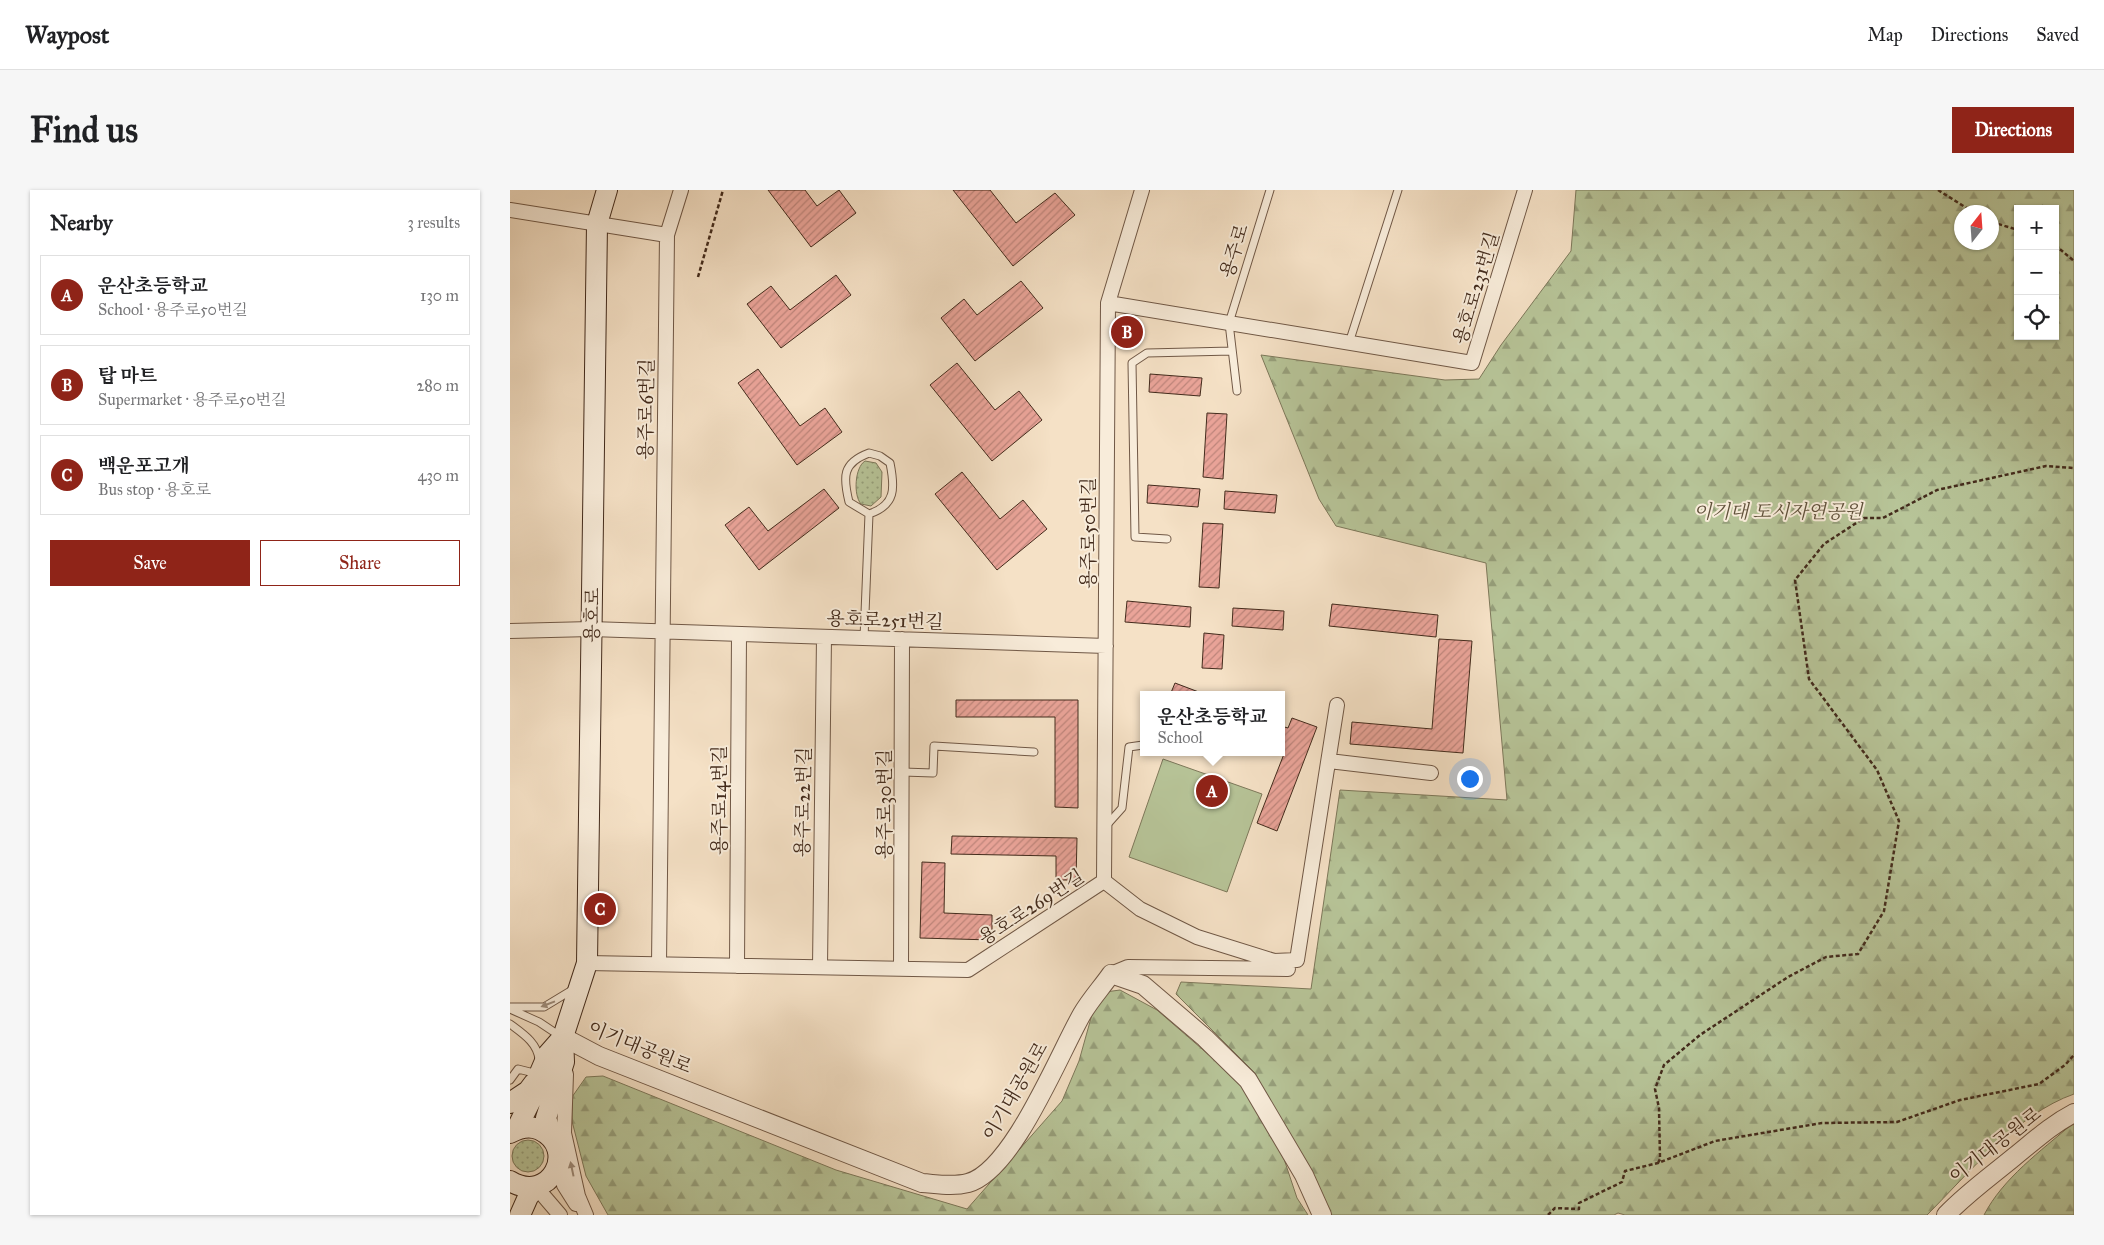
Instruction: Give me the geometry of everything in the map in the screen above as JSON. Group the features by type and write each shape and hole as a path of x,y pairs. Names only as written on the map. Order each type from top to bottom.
{"main road":[{"name":"용호로","path":"563,1037 587,963 597,224 607,190"},
{"path":"520,1215 528,1197 536,1186 551,1178 556,1171 556,1147 546,1118 564,1062 563,1037"},
{"path":"513,1131 534,1094 539,1075 548,1054 563,1037"},
{"path":"510,1103 528,1091 539,1075"},
{"path":"513,1131 526,1127 536,1128 556,1147"},
{"path":"510,1181 518,1186 536,1186"}],"street":[{"name":"용주로6번길","path":"662,632 667,235 681,190"},
{"name":"용주로50번길","path":"1104,881 1108,303 1142,190"},
{"name":"용호로231번길","path":"1108,303 1472,363 1525,190"},
{"path":"510,210 667,235"},
{"name":"용호로251번길","path":"510,631 591,629 1106,646"},
{"path":"659,964 662,632"},
{"name":"용주로14번길","path":"737,966 739,634"},
{"name":"용주로22번길","path":"820,967 824,637"},
{"name":"용주로30번길","path":"901,969 902,639"},
{"path":"1111,974 1128,967 1287,969 1293,966 1297,960 1337,705"},
{"path":"1329,761 1431,773"},
{"name":"용호로269번길","path":"587,963 968,970 1104,881 1140,909 1197,937 1274,961 1297,960"},
{"path":"1111,974 1143,985 1205,1038 1248,1080 1304,1175 1322,1215"},
{"name":"이기대공원로","path":"563,1037 599,1056 922,1182 950,1185 969,1183 988,1170 1006,1153 1024,1124 1083,1012 1111,974"},
{"path":"564,1062 566,1080 563,1105 564,1133 578,1196 585,1215"},
{"name":"이기대공원로","path":"1946,1215 1963,1197 2014,1157 2042,1131 2074,1113"},
{"path":"556,1147 564,1185 585,1215"},
{"path":"536,1186 560,1215"}],"lane":[{"name":"용주로","path":"1229,323 1270,190"},
{"path":"1349,342 1398,190"},
{"path":"1229,323 1237,391"},
{"path":"1167,539 1135,537 1132,362 1147,353 1232,351"},
{"path":"869,453 880,456 890,463 894,482 890,500 882,510 869,514 849,502 844,484 848,464 857,457 869,453"},
{"path":"864,638 869,514"},
{"path":"1105,827 1122,808 1129,747 1140,745"},
{"path":"903,772 933,773 934,746 1034,752"},
{"path":"510,1008 544,1007 563,998 580,983"},
{"path":"510,1008 539,1022 563,1037"},
{"path":"510,1024 530,1040 538,1052 539,1075 518,1069 510,1080"}],"path":[{"path":"698,277 723,190"},
{"path":"1938,190 1963,205"},
{"path":"1999,224 2014,229"},
{"path":"2059,248 2074,261"},
{"path":"1658,1163 1660,1158 1659,1108 1654,1089 1664,1066 1700,1035 1788,977 1826,957 1858,954 1884,911 1899,821 1877,770 1809,679 1794,580 1824,544 1864,518 1883,518 1937,490 2046,466 2074,468"},
{"path":"1548,1215 1554,1208 1579,1209 1579,1203 1622,1182 1625,1171 1658,1163 1715,1141 1822,1123 1897,1122 1960,1100 2039,1084 2065,1065 2074,1055"}],"green space":[{"name":"이기대 도시자연공원","path":"1576,190 2074,190 2074,1094 2053,1103 2033,1115 2014,1130 1995,1146 1927,1215 1625,1215 1618,1213 1614,1215 1327,1215 1255,1073 1176,994 1181,982 1311,989 1340,790 1507,800 1486,563 1336,526 1319,499 1261,355 1445,380 1479,379 1501,345 1571,251"},
{"path":"865,461 876,463 882,472 881,497 871,506 861,504 858,500 856,488 859,469"},
{"path":"1163,759 1262,794 1227,892 1129,857"},
{"path":"1120,990 1157,1010 1246,1087 1284,1159 1297,1198 1308,1215 608,1215 586,1176 572,1121 572,1097 586,1077 603,1076 836,1170 967,1209 1062,1101 1079,1061 1098,993"},
{"path":"2074,1124 2074,1215 1984,1215 2001,1189 2012,1177"},
{"path":"528,1140 539,1145 544,1156 539,1167 528,1172 517,1167 512,1156 517,1145"}],"building":[{"path":"768,190 805,190 817,206 839,190 856,213 811,247"},
{"path":"953,190 990,190 1016,223 1055,193 1075,215 1013,266"},
{"path":"836,275 851,295 781,348 747,304 771,286 790,310"},
{"path":"1021,281 1043,308 975,361 941,318 964,299 977,315"},
{"path":"957,363 995,410 1019,391 1042,420 992,461 930,385"},
{"path":"758,369 800,426 825,408 842,432 797,465 738,383"},
{"path":"1150,374 1202,378 1200,396 1149,392"},
{"path":"1207,413 1227,414 1223,479 1203,477"},
{"path":"962,472 1000,519 1023,500 1047,529 997,570 935,494"},
{"path":"1148,485 1200,489 1198,507 1147,503"},
{"path":"824,489 839,508 759,570 725,525 749,507 768,531"},
{"path":"1225,491 1277,495 1275,513 1224,509"},
{"path":"1203,523 1223,524 1219,588 1199,587"},
{"path":"1127,601 1191,607 1190,627 1125,622"},
{"path":"1332,604 1438,615 1436,637 1329,626"},
{"path":"1233,608 1284,611 1283,630 1232,626"},
{"path":"1204,633 1224,635 1222,669 1202,668"},
{"path":"1439,639 1472,641 1463,753 1350,744 1352,722 1432,729"},
{"path":"1175,683 1196,691 1172,691"},
{"path":"956,700 1078,700 1078,808 1055,807 1055,717 956,717"},
{"path":"1292,718 1317,727 1277,831 1257,823 1283,756 1285,756 1285,727 1288,728"},
{"path":"952,836 1077,838 1076,880 1056,880 1056,856 951,854"},
{"path":"922,862 945,863 944,913 992,915 992,940 920,938"}],"place":[{"name":"탑 마트","path":"1127,332"},
{"name":"운산초등학교","path":"1212,791"},
{"name":"백운포고개","path":"600,909"}]}
